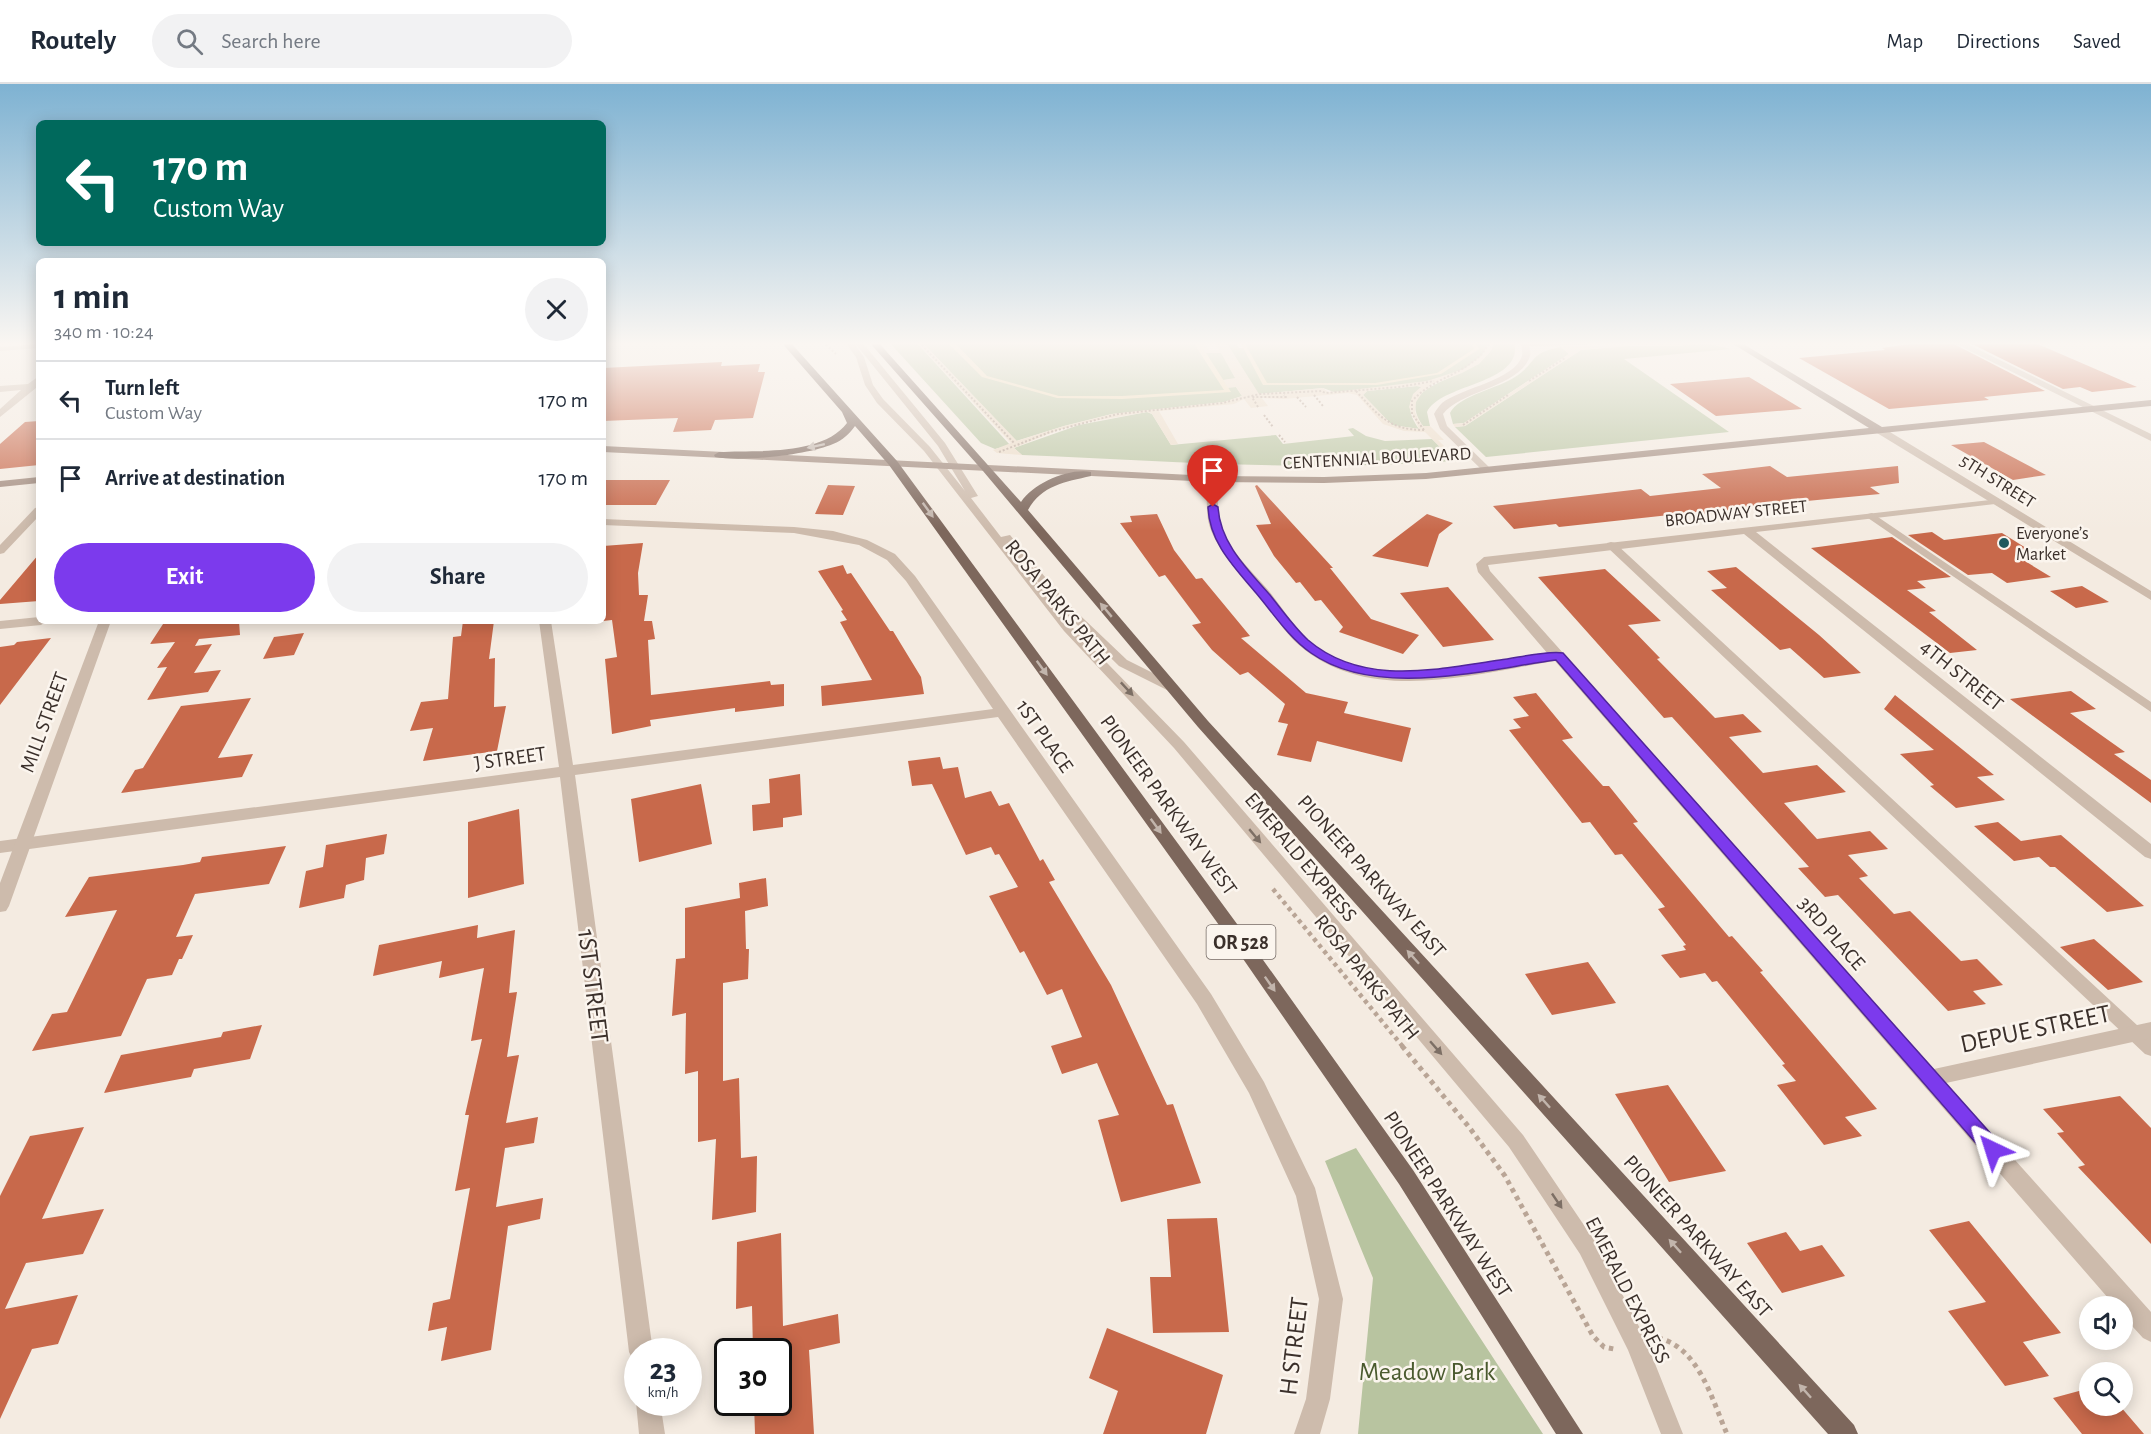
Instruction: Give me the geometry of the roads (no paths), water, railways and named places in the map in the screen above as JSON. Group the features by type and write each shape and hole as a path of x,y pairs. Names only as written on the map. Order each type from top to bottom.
{"main road":[{"name":"PIONEER PARKWAY WEST","path":"842,405 893,462 1245,948 1393,1158 1570,1434"},
{"name":"PIONEER PARKWAY EAST","path":"930,405 987,469 1172,687 1845,1434"},
{"name":"5TH STREET","path":"1838,405 1881,431"},
{"name":"CENTENNIAL BOULEVARD","path":"606,449 893,462 1087,474 1212,479 1324,480 1426,476 2132,405"},
{"path":"719,455 776,452 825,444 838,439 849,430 852,423 846,410"},
{"path":"1022,511 1028,497 1035,490 1056,481 1087,474"},
{"path":"0,484 36,480"}],"street":[{"path":"2086,405 2151,438"},
{"name":"5TH STREET","path":"1881,431 2151,596"},
{"path":"1212,479 1214,520 1223,543 1302,641 1316,652 1340,664 1371,674 1410,676 1559,656"},
{"name":"BROADWAY STREET","path":"1482,564 1494,560 1611,545 1995,501"},
{"name":"1ST PLACE","path":"606,522 794,530 833,534 862,542 891,557 912,579 1002,712 1204,999 1257,1088 1307,1195"},
{"name":"4TH STREET","path":"1746,530 2151,853"},
{"name":"3RD PLACE","path":"1482,564 1484,572 2151,1330"},
{"path":"0,625 36,621"},
{"name":"MILL STREET","path":"0,906 104,624"},
{"name":"1ST STREET","path":"545,624 567,772 639,1338"},
{"name":"J STREET","path":"0,847 1002,712"},
{"name":"DEPUE STREET","path":"1930,1078 2143,1032"},
{"name":"H STREET","path":"1307,1195 1331,1299 1318,1399 1307,1434"},
{"path":"650,1416 652,1434"}],"lane":[{"name":"EMERALD EXPRESS","path":"884,405 923,446 1068,629 1179,745 1516,1141 1587,1247 1636,1344 1672,1434"},
{"path":"909,405 942,445 964,485 1062,604 1123,663 1172,687"},
{"path":"1445,405 1438,414 1443,427 1486,469"},
{"path":"0,551 36,513"},
{"path":"1872,516 2151,708"},
{"path":"1611,545 2143,1032 2151,1049"}],"place":[{"name":"Everyone’s Market","path":"2004,543"}],"park label":[{"name":"Meadow Park","path":"1427,1371"}]}
